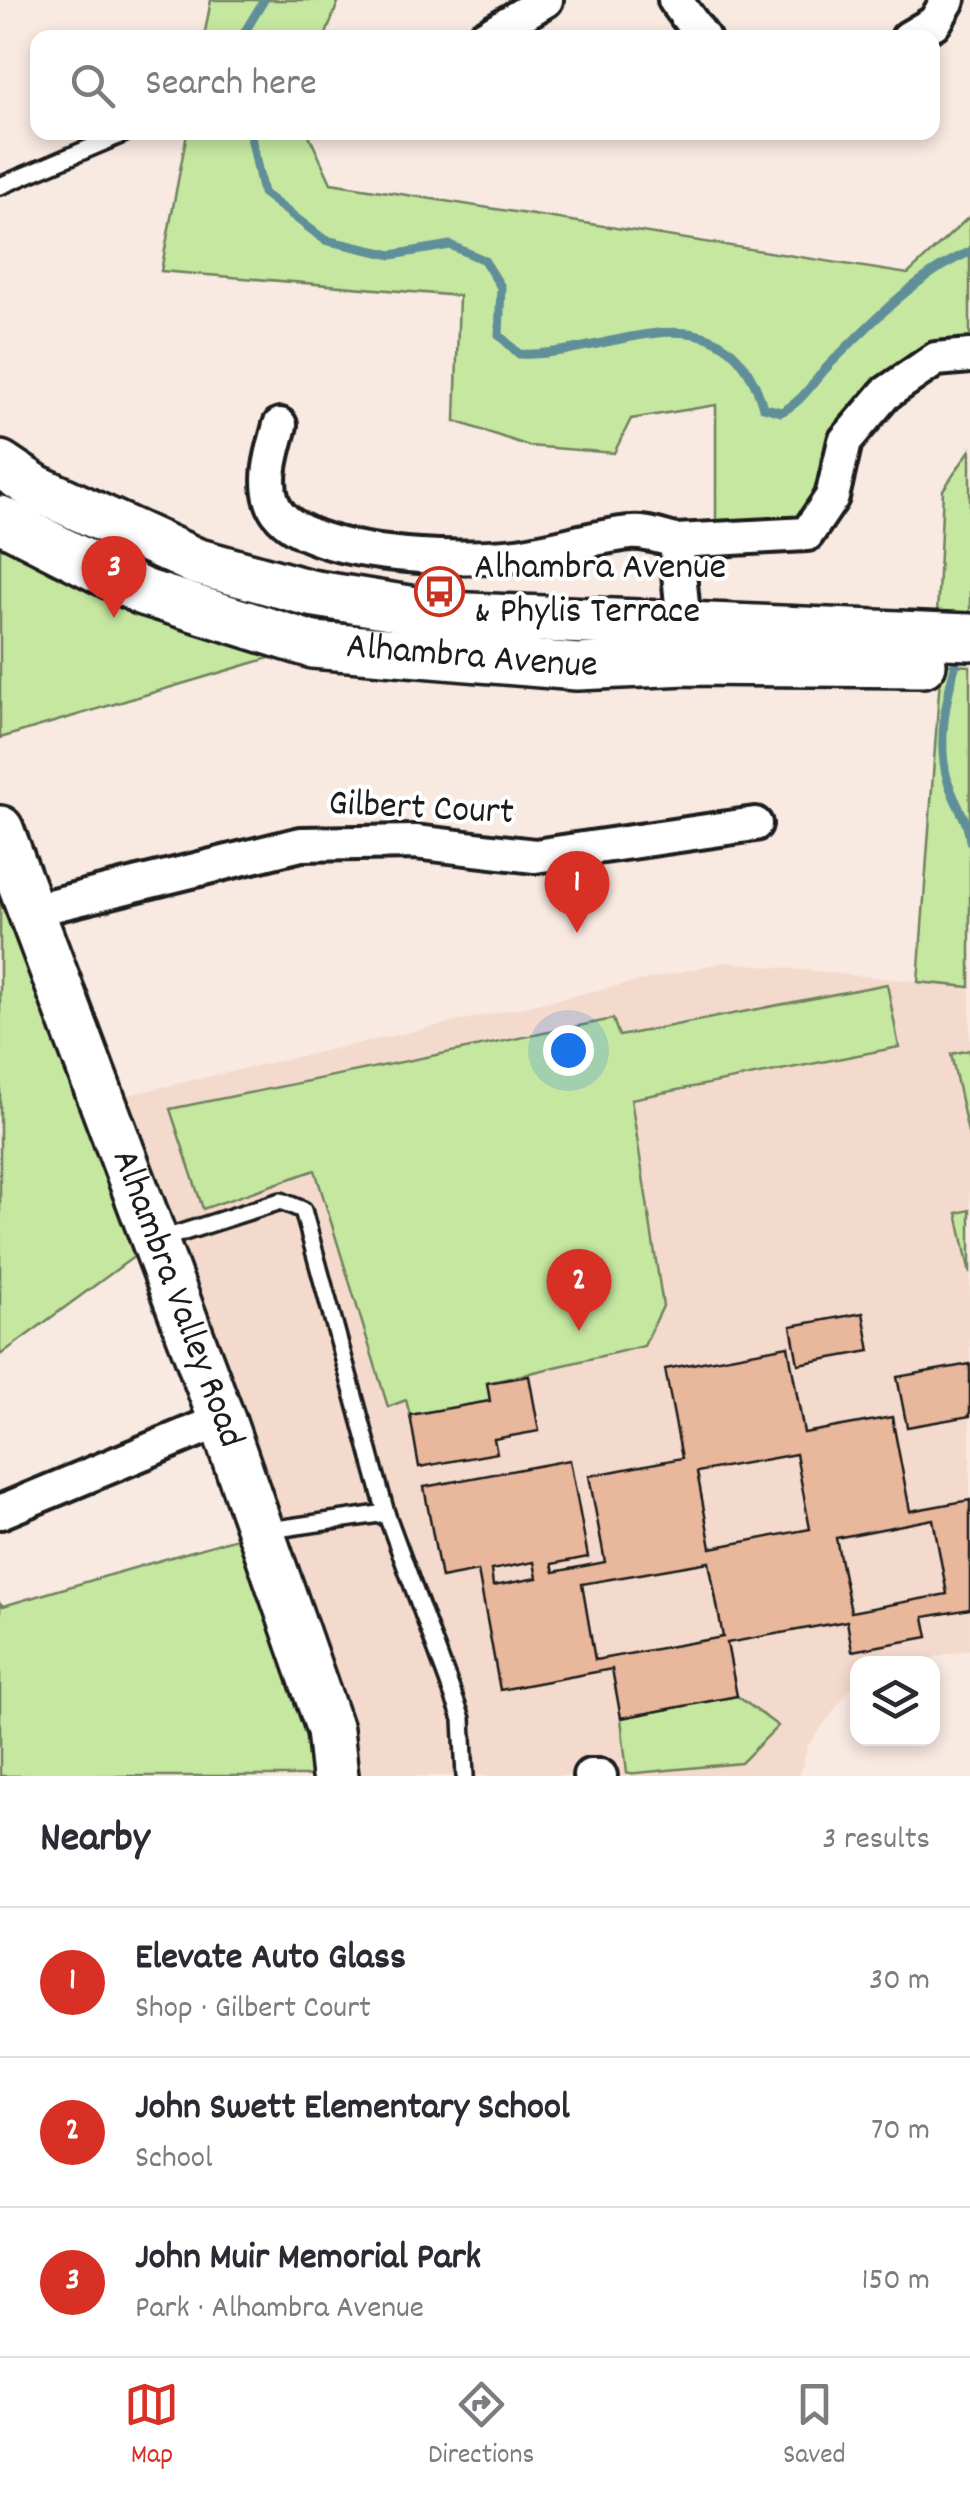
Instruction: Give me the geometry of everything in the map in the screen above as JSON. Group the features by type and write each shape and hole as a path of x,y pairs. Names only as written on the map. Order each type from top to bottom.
{"main road":[{"name":"Alhambra Avenue","path":"0,464 36,488 195,561 310,593 446,615 685,642 954,651"},
{"name":"Alhambra Avenue","path":"0,519 143,592 313,645 577,667 685,642"},
{"name":"Alhambra Valley Road","path":"0,829 222,1420 330,1730 336,1776"}],"street":[{"path":"496,30 546,0"},
{"path":"675,0 696,30"},
{"path":"922,30 936,22 948,0"},
{"path":"280,425 268,472 272,504 300,530 362,550 441,558 497,556 635,532 676,541 807,534 832,497 845,441 885,394 936,359 970,356"},
{"path":"676,541 685,642"},
{"name":"Gilbert Court","path":"29,911 301,844 415,842 535,856 755,824"},
{"path":"0,1512 222,1420"},
{"path":"590,1776 600,1776"}],"lane":[{"path":"0,186 108,140"},
{"path":"154,1242 281,1201 303,1210 386,1513 462,1719 466,1776"},
{"path":"261,1531 386,1513"}],"shaded area":[{"path":"725,962 970,987 970,1649 940,1656 850,1656 850,1689 807,1747 799,1776 335,1776 100,1101"}],"green space":[{"path":"211,0 339,0 328,30 205,30"},
{"path":"186,140 311,140 331,183 908,274 970,216 970,337 885,394 807,534 716,539 716,405 631,419 614,453 529,446 455,421 459,296 161,271"},
{"path":"970,450 970,637 936,636 943,490"},
{"path":"0,519 313,645 0,738"},
{"path":"941,664 970,666 970,987 918,982"},
{"path":"0,829 154,1242 0,1355"},
{"path":"887,984 899,1047 631,1099 663,1306 644,1346 488,1383 490,1401 410,1415 406,1400 388,1407 315,1170 203,1209 170,1109 613,1019 619,1036"},
{"path":"970,1050 970,1142 951,1054"},
{"path":"970,1210 970,1274 957,1213"},
{"path":"261,1531 335,1776 0,1776 0,1603 3,1606"},
{"path":"737,1696 778,1726 741,1763 627,1774 621,1718"}],"building":[{"path":"863,1313 870,1351 798,1364 791,1326"},
{"path":"788,1346 804,1433 892,1417 910,1511 970,1500 970,1609 924,1617 928,1637 852,1651 847,1621 727,1643 737,1696 621,1718 612,1669 500,1690 478,1571 441,1578 424,1487 570,1460 588,1557 552,1564 554,1572 605,1562 589,1476 682,1458 665,1369","holes":["796,1454 810,1529 711,1548 697,1472","933,1519 947,1594 851,1612 836,1538","534,1562 537,1578 493,1586 491,1570","709,1562 723,1637 595,1660 582,1584"]},
{"path":"970,1364 970,1416 907,1427 897,1377"},
{"path":"529,1376 539,1431 494,1439 497,1453 419,1467 410,1415 490,1401 487,1383"}],"waterway":[{"path":"246,30 264,0"},
{"path":"252,140 263,193 325,240 392,255 450,245 484,260 501,287 499,335 519,354 554,352 660,333 692,334 721,344 745,367 763,407 781,412 802,397 830,364 896,301 932,273 970,252"},
{"path":"960,650 947,702 943,757 970,841"}],"place":[{"name":"Alhambra Avenue & Phylis Terrace","path":"439,591"},
{"name":"John Muir Memorial Park","path":"114,618"},
{"name":"Elevate Auto Glass","path":"577,933"},
{"name":"John Swett Elementary School","path":"579,1331"}]}
